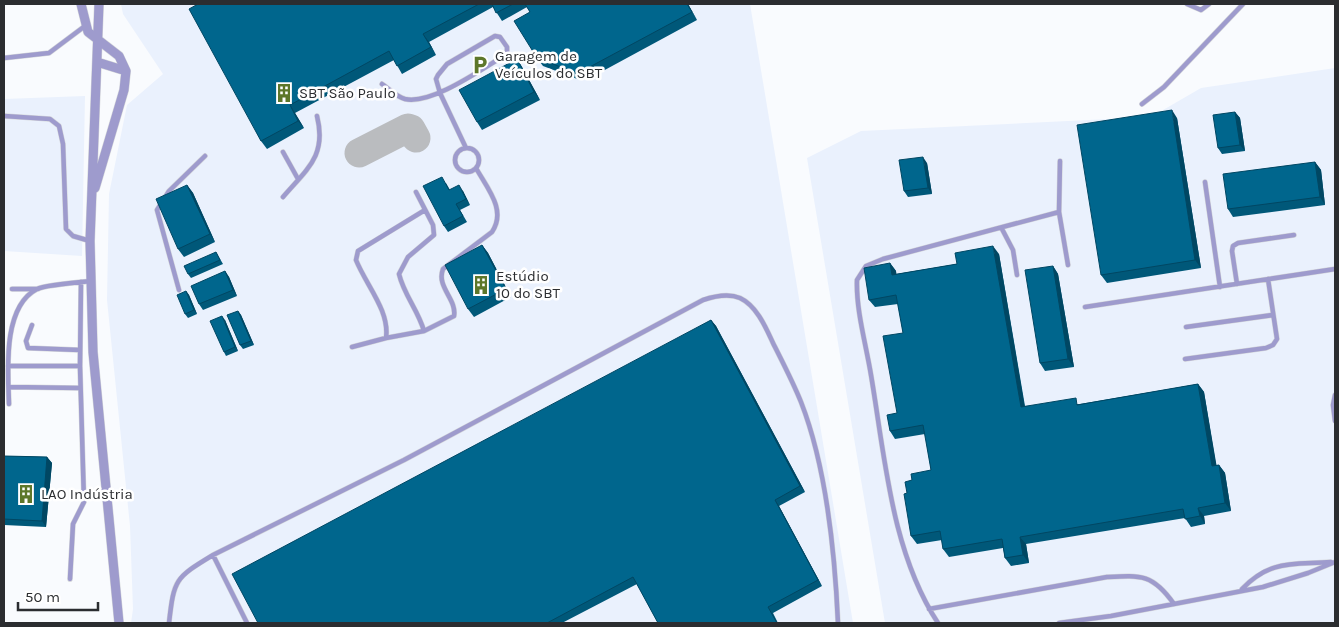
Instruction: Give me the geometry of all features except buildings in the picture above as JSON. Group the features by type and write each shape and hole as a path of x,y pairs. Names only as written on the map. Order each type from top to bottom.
{"street":[{"path":"82,4 85,26 88,32 119,56 126,71 124,90 92,202"},
{"path":"99,4 90,241 91,281 94,352 118,623"},
{"path":"97,62 126,71"}],"lane":[{"path":"1187,4 1201,10 1209,4"},
{"path":"1234,4 1242,5"},
{"path":"1142,104 1164,87 1242,5"},
{"path":"4,58 49,53 85,26"},
{"path":"382,84 404,99 415,99 440,93 507,54 508,47 500,37 495,36 441,69 436,79 440,93 466,148 478,154 480,160 476,168 471,172 464,172 456,165 457,153 466,148"},
{"path":"4,116 50,119 59,126 63,144 66,229 73,236 90,241"},
{"path":"283,197 317,155 321,142 317,116"},
{"path":"283,152 298,180"},
{"path":"179,290 157,210 169,191 205,156"},
{"path":"1060,161 1059,212 1068,265"},
{"path":"352,347 424,331 454,316 454,306 441,280 442,269 492,232 499,218 495,202 476,168"},
{"path":"1205,182 1220,287"},
{"path":"416,192 433,225 434,235 408,257 399,274 402,289 418,312 424,331"},
{"path":"386,338 388,329 385,317 356,260 358,251 425,210"},
{"path":"938,623 928,609 912,573 898,523 865,338 857,280 866,266 883,259 1002,229 1059,212"},
{"path":"1002,229 1013,250 1017,275"},
{"path":"1236,284 1233,246 1238,243 1294,235"},
{"path":"1086,307 1335,269"},
{"path":"1185,359 1266,348 1273,345 1277,339 1268,279"},
{"path":"12,289 38,288 91,281"},
{"path":"70,579 73,524 84,502 80,388 81,282"},
{"path":"9,404 8,366 11,326 20,308 38,288"},
{"path":"169,623 172,595 176,582 184,573 213,555 404,460 703,300 730,295 741,298 750,305 761,319 801,403 811,435 824,497 838,623"},
{"path":"1186,328 1273,315"},
{"path":"32,325 26,341 28,348 80,350"},
{"path":"8,366 80,366"},
{"path":"9,387 80,388"},
{"path":"1335,395 1333,405 1335,421"},
{"path":"213,555 247,623"},
{"path":"1242,589 1255,575 1273,566 1335,562"},
{"path":"1059,623 1174,604 1278,582 1335,562"},
{"path":"928,609 1107,577 1133,576 1149,578 1158,584 1174,604"}],"shaded area":[{"path":"121,4 750,4 853,623 131,623 133,609 130,526 107,300 109,194 127,105 163,74 123,14"},
{"path":"1335,68 1335,623 885,623 807,158 861,131 1151,117 1201,88"},
{"path":"85,96 82,256 4,251 4,99"}],"taxiway":[{"path":"359,153 408,128 411,129 416,138"}],"place":[{"name":"Garagem de Veículos do SBT","path":"480,65"},
{"name":"SBT São Paulo","path":"284,93"},
{"name":"Estúdio 10 do SBT","path":"481,285"},
{"name":"LAO Indústria","path":"26,494"}]}
